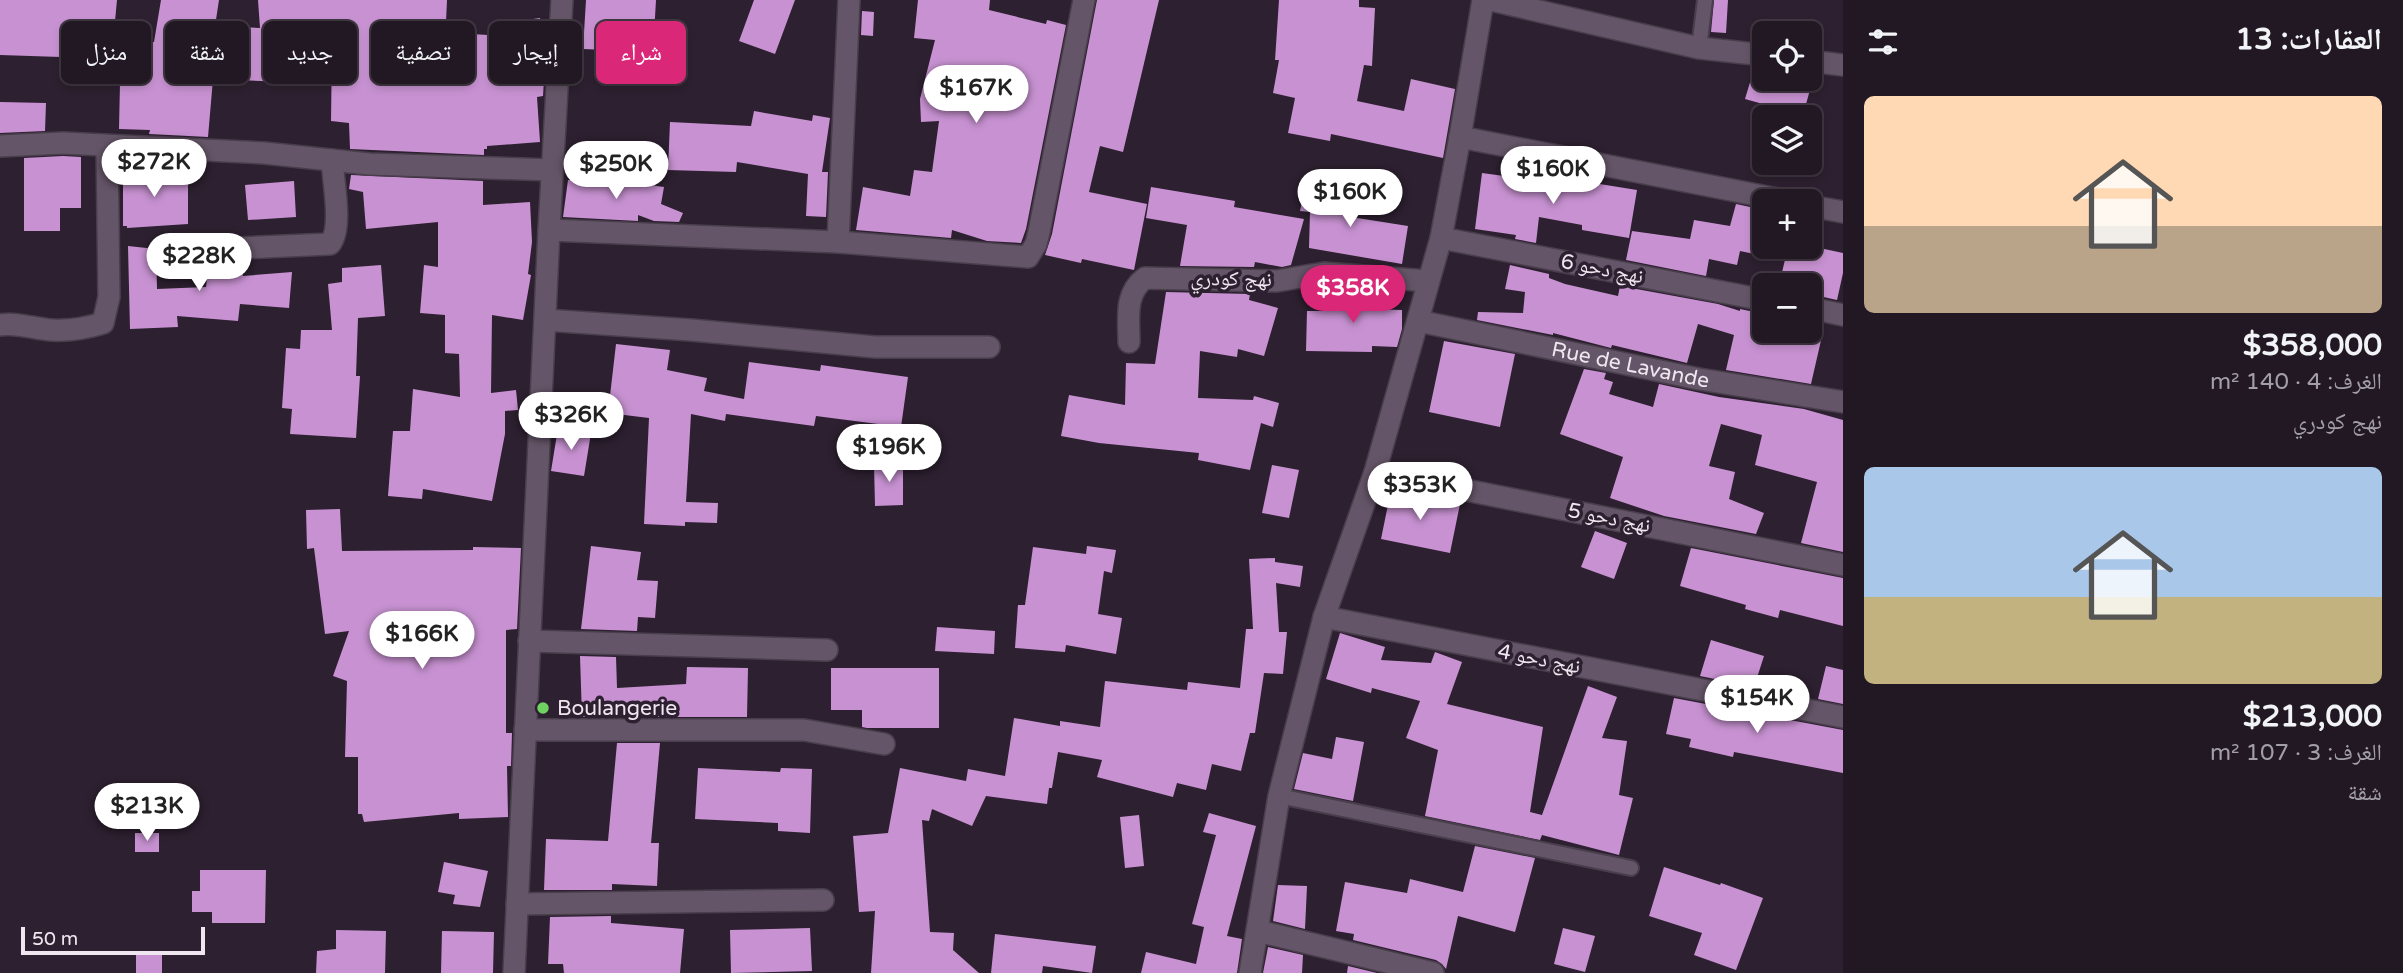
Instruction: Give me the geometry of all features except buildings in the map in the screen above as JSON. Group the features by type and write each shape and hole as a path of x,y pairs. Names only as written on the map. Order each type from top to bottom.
{"street":[{"path":"514,973 562,0"},
{"path":"838,242 849,0"},
{"path":"549,230 838,242 1028,257 1039,232 1084,0"},
{"path":"1250,973 1279,796 1324,617 1375,472 1441,238 1483,0"},
{"path":"1491,0 1699,48 1752,54"},
{"path":"1822,62 1843,65"},
{"path":"1460,137 1752,194"},
{"path":"0,146 63,144 264,153 369,164 552,170"},
{"path":"0,325 10,323 52,330 103,323 109,296 107,146"},
{"path":"172,251 330,244 335,236 336,217 332,160"},
{"path":"1822,208 1843,212"},
{"name":"نهج دحو 6","path":"1441,238 1752,298"},
{"name":"نهج كودري","path":"1129,342 1129,304 1135,286 1145,278 1277,281 1324,273 1428,281"},
{"path":"1822,311 1843,315"},
{"path":"545,320 875,347 989,347"},
{"name":"Rue de Lavande","path":"1419,321 1699,379 1843,402"},
{"name":"نهج دحو 5","path":"1375,472 1843,565"},
{"name":"نهج دحو 4","path":"1324,617 1843,717"},
{"path":"530,641 827,650"},
{"path":"525,730 804,730 884,744"},
{"path":"517,904 823,900"},
{"path":"1258,931 1433,973"}],"lane":[{"path":"1699,48 1705,0"},
{"path":"1279,796 1631,868"}],"place":[{"name":"Boulangerie","path":"543,708"}]}
